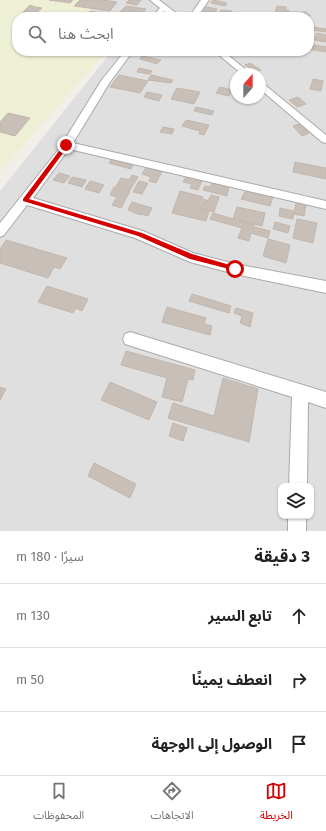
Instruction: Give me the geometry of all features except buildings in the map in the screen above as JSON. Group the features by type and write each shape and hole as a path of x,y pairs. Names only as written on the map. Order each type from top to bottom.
{"street":[{"path":"154,0 170,12"},
{"path":"197,12 205,0"},
{"path":"160,12 164,7"},
{"path":"0,232 66,145 106,81 125,56"},
{"path":"224,56 239,68"},
{"path":"266,89 326,140"},
{"path":"66,145 326,205"},
{"path":"25,200 140,234 190,257 235,269 326,286"},
{"path":"130,339 326,400"},
{"path":"298,483 300,392"},
{"path":"297,519 297,531"}],"shaded area":[{"path":"0,0 326,0 326,531 0,531 0,191 108,56 314,56 314,12 12,12"}],"green space":[{"path":"0,0 88,0 92,12 12,12 12,56 102,56 0,172"}],"route":[{"path":"66,145 25,200 140,234 190,257 235,269"}]}
